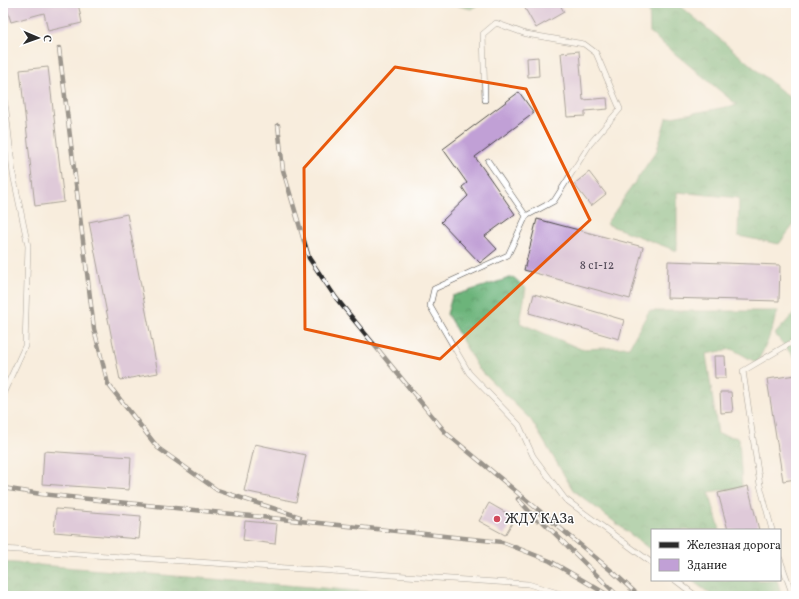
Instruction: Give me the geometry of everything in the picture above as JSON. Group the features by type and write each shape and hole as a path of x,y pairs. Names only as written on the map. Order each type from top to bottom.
{"lane":[{"path":"484,100 483,34 496,22 526,34 584,44 596,53 620,109 590,144 554,201 526,216 508,255 434,289 430,306 469,373 519,426 532,456 565,499 651,561"},
{"path":"3,94 13,174 28,246 25,346 3,394"},
{"path":"488,161 526,216"},
{"path":"772,529 760,485 743,371 796,340"},
{"path":"3,549 528,584 568,596"},
{"path":"781,562 793,596"},
{"path":"676,581 696,596"}],"highlighted area":[{"path":"395,67 526,89 590,220 440,359 305,329 304,168"}],"green space":[{"path":"446,3 481,3 471,9"},
{"path":"677,3 796,103 796,222 779,244 738,236 739,198 677,192 677,251 606,224 657,150 666,118 737,105 650,33 649,7"},
{"path":"513,277 526,288 520,323 581,349 629,347 649,311 778,311 767,343 757,363 732,349 706,354 718,434 739,438 742,487 709,492 720,529 651,529 651,550 573,490 531,420 478,368 447,314 452,296"},
{"path":"796,311 796,360 775,334"},
{"path":"3,562 421,596 3,596"},
{"path":"692,581 777,581 782,596 713,596"}],"building":[{"path":"5,3 78,3 82,23 48,31 44,13 11,22"},
{"path":"522,3 559,3 564,12 536,28"},
{"path":"579,51 583,100 607,98 608,109 585,111 585,116 567,117 561,53"},
{"path":"538,57 539,76 528,77 527,58"},
{"path":"48,67 64,202 35,206 20,70"},
{"path":"519,92 534,113 475,157 515,214 485,236 497,249 480,263 441,222 468,196 462,187 467,183 443,149"},
{"path":"589,172 606,194 591,206 574,184"},
{"path":"127,214 158,373 120,380 89,222"},
{"path":"537,219 643,247 630,299 524,270"},
{"path":"668,261 780,265 779,301 667,298"},
{"path":"534,294 624,320 619,339 529,313"},
{"path":"714,356 725,356 726,378 715,378"},
{"path":"796,375 796,479 783,481 767,379"},
{"path":"720,392 731,392 733,412 721,413"},
{"path":"255,444 306,455 296,502 244,491"},
{"path":"44,451 131,457 129,490 42,484"},
{"path":"748,486 759,529 728,529 718,493"},
{"name":"ЖДУ КАЗа","path":"489,503 515,518 505,535 479,521"},
{"path":"56,509 141,516 139,539 54,532"},
{"path":"245,521 277,524 275,544 243,540"}],"railway":[{"path":"59,48 94,329 108,384 158,448 217,490 300,517"},
{"path":"278,125 283,170 309,258 336,298 446,433 614,573 639,596"},
{"path":"3,488 41,494 502,542 550,561 608,595"},
{"path":"518,499 537,520"},
{"path":"535,514 618,596"}],"place":[{"name":"ЖДУ КАЗа","path":"497,519"}]}
